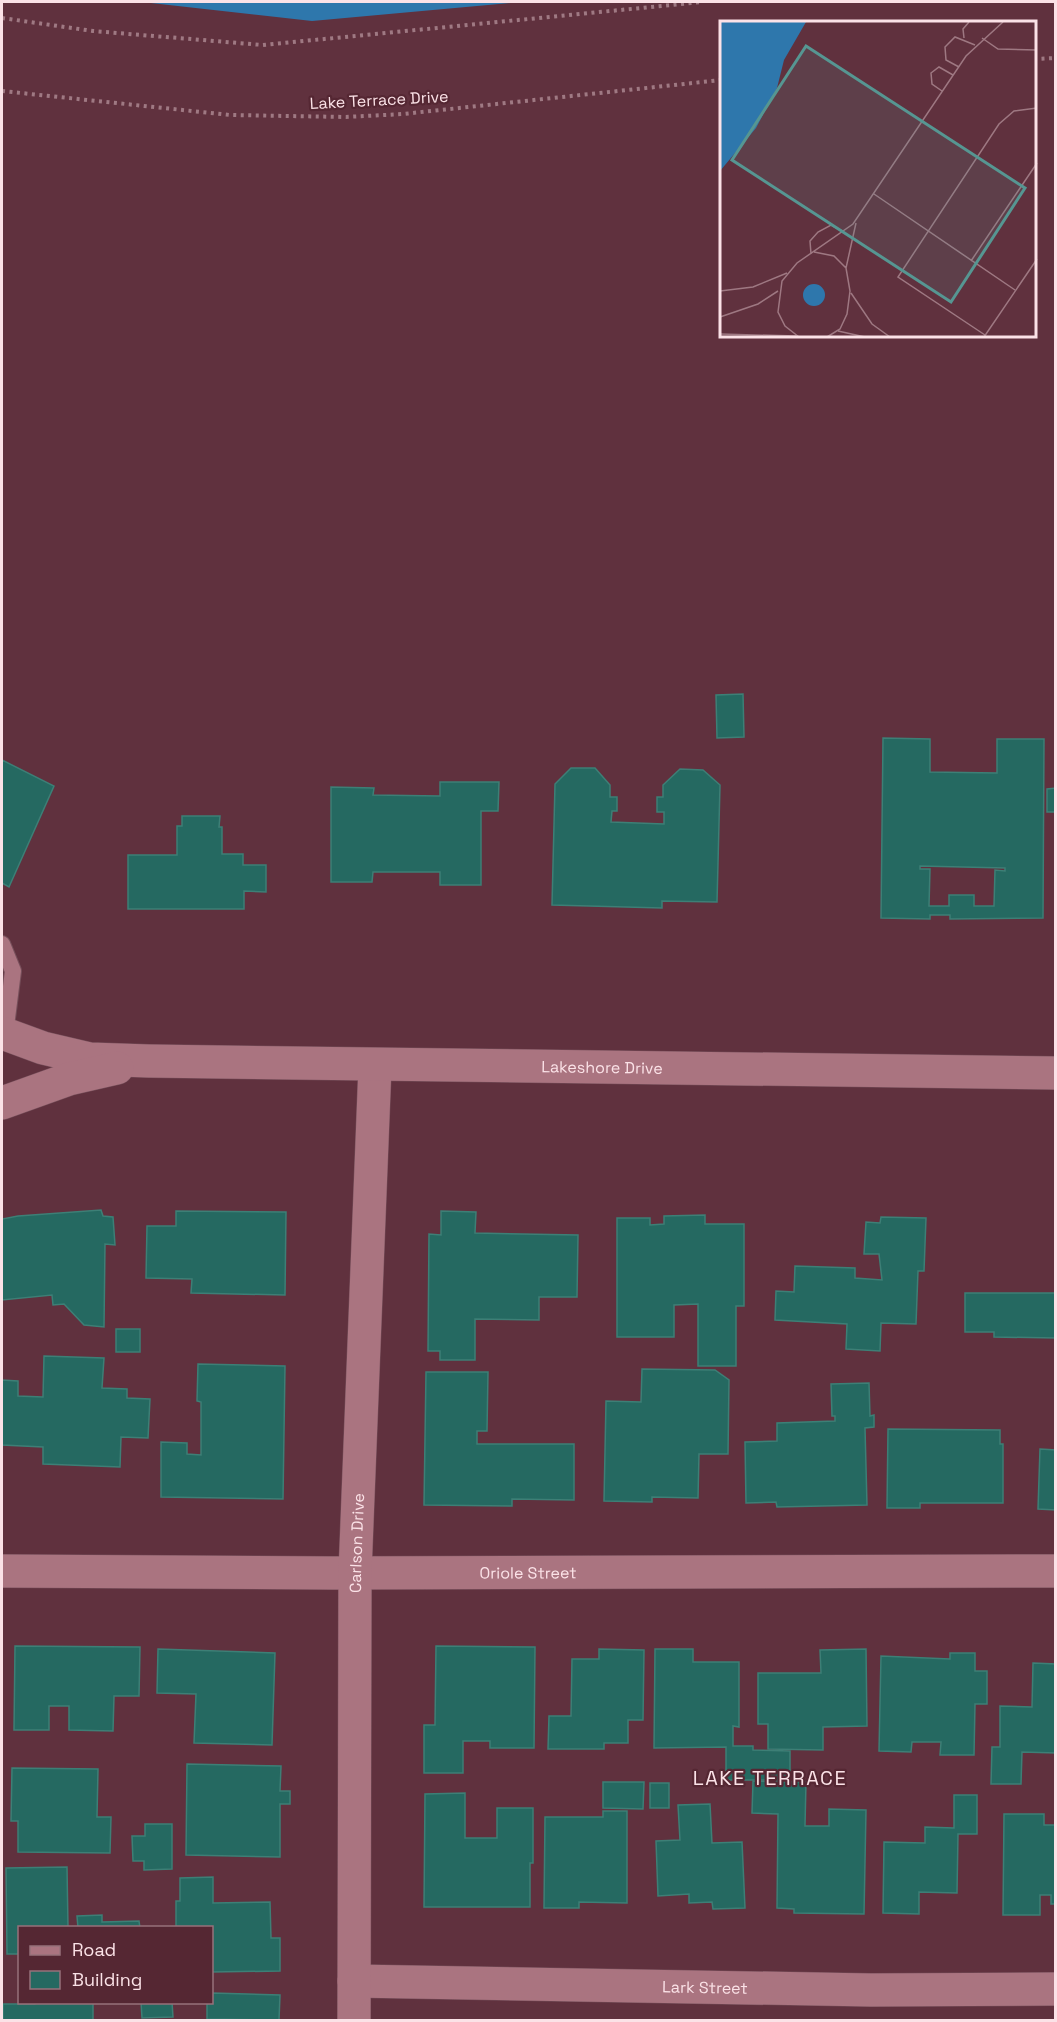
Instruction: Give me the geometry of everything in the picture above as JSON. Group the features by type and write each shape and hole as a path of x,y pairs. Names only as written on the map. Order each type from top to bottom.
{"street":[{"name":"Lakeshore Drive","path":"3,1033 43,1048 90,1059 375,1066 1056,1073"},
{"name":"Lakeshore Drive","path":"2,1103 69,1079 149,1061"},
{"name":"Carlson Drive","path":"354,2020 356,1573 375,1066"},
{"name":"Oriole Street","path":"2,1571 356,1573 1056,1571"},
{"name":"Lark Street","path":"354,1981 871,1990 1056,1989"}],"lane":[{"path":"2,944 13,971 3,1033"}],"path":[{"path":"2,18 93,32 263,45 702,2"},
{"path":"1036,58 1056,58"},
{"name":"Lake Terrace Drive","path":"2,90 230,115 346,117 403,114 720,80"}],"water":[{"path":"142,2 522,2 312,21"}],"building":[{"path":"743,694 744,737 717,738 716,695"},
{"path":"883,738 930,739 930,772 997,773 997,739 1044,739 1043,918 950,919 950,915 930,915 930,919 881,918","holes":["920,866 1005,868 1005,871 995,870 994,906 974,906 974,895 949,895 949,906 929,906 930,869 920,869"]},
{"path":"2,760 54,786 9,887 2,883"},
{"path":"571,768 595,768 610,785 610,797 617,797 617,811 612,811 611,822 664,824 664,812 657,812 657,797 663,797 663,785 680,769 703,770 720,785 717,902 662,901 662,908 552,905 555,784"},
{"path":"440,782 499,782 498,811 481,811 481,885 440,885 440,872 373,872 372,882 331,882 331,787 374,788 373,795 440,796"},
{"path":"1056,788 1056,812 1047,812 1047,789"},
{"path":"182,816 220,816 222,854 243,854 243,865 266,865 266,892 244,891 244,909 128,909 128,855 177,855 177,826 182,826"},
{"path":"101,1210 103,1216 113,1217 115,1245 105,1244 104,1327 84,1325 64,1304 53,1305 52,1295 2,1300 2,1219"},
{"path":"176,1211 286,1212 285,1295 191,1293 192,1279 146,1278 147,1226 176,1226"},
{"path":"441,1211 476,1212 475,1233 578,1235 577,1297 539,1297 539,1320 475,1319 475,1360 440,1360 440,1351 428,1351 429,1234 441,1235"},
{"path":"705,1215 705,1224 744,1224 744,1306 736,1306 736,1366 698,1366 698,1304 674,1305 674,1337 617,1337 617,1218 650,1218 650,1225 664,1224 664,1216"},
{"path":"881,1217 926,1218 924,1271 918,1271 916,1324 881,1323 880,1351 846,1349 847,1324 775,1320 776,1291 794,1292 795,1266 855,1268 855,1278 882,1280 879,1254 864,1254 866,1222 880,1223"},
{"path":"965,1293 1056,1293 1056,1338 994,1337 994,1332 965,1332"},
{"path":"116,1329 140,1329 140,1352 116,1352"},
{"path":"44,1356 104,1358 102,1388 127,1389 127,1398 150,1399 148,1438 121,1437 120,1467 43,1464 43,1447 2,1445 2,1380 18,1381 18,1396 43,1397"},
{"path":"198,1364 285,1366 283,1499 161,1497 161,1442 187,1443 187,1454 201,1455 201,1402 197,1401"},
{"path":"642,1369 715,1370 729,1380 728,1454 699,1454 698,1498 652,1497 652,1502 604,1501 606,1401 641,1402"},
{"path":"426,1372 488,1372 487,1431 477,1431 477,1444 574,1444 574,1500 512,1499 512,1506 424,1505"},
{"path":"869,1383 870,1416 874,1415 874,1427 865,1428 867,1505 777,1507 776,1502 746,1503 745,1442 777,1441 777,1423 835,1421 835,1416 832,1416 831,1384"},
{"path":"888,1429 1000,1430 1000,1444 1003,1444 1003,1503 920,1503 920,1508 887,1508"},
{"path":"1040,1449 1056,1450 1056,1510 1038,1509"},
{"path":"15,1646 140,1647 139,1696 114,1696 113,1731 69,1730 69,1706 49,1706 49,1730 14,1730"},
{"path":"436,1646 535,1647 534,1748 490,1748 490,1741 463,1741 463,1773 424,1773 424,1725 435,1725"},
{"path":"158,1649 275,1653 272,1745 194,1743 196,1694 157,1693"},
{"path":"599,1649 644,1650 643,1720 628,1720 628,1743 604,1743 604,1749 548,1749 549,1716 571,1716 572,1659 599,1659"},
{"path":"655,1649 693,1649 693,1662 739,1662 739,1727 733,1726 733,1746 753,1746 753,1750 790,1751 790,1780 726,1780 726,1747 654,1748"},
{"path":"866,1649 867,1726 823,1727 823,1750 768,1749 768,1724 758,1724 758,1673 821,1673 820,1650"},
{"path":"950,1653 975,1653 975,1671 987,1671 987,1704 975,1704 974,1755 940,1755 941,1742 912,1742 911,1752 879,1751 881,1656 950,1659"},
{"path":"1033,1663 1056,1664 1056,1753 1022,1752 1021,1784 991,1784 992,1747 1000,1747 1000,1706 1032,1707"},
{"path":"187,1764 281,1766 280,1791 290,1791 290,1804 280,1804 280,1857 186,1855"},
{"path":"12,1768 98,1769 97,1817 111,1817 110,1853 18,1852 18,1821 11,1821"},
{"path":"753,1781 806,1782 805,1826 829,1826 829,1809 866,1810 864,1914 794,1913 794,1909 777,1908 778,1814 752,1813"},
{"path":"603,1782 644,1782 643,1809 603,1808"},
{"path":"650,1783 669,1783 669,1808 650,1808"},
{"path":"465,1793 465,1838 497,1838 497,1808 533,1808 530,1907 424,1907 425,1794"},
{"path":"954,1795 977,1795 977,1834 958,1834 957,1893 919,1892 919,1914 883,1913 884,1842 925,1843 925,1827 954,1828"},
{"path":"710,1804 712,1843 742,1842 745,1908 713,1909 712,1902 689,1903 689,1894 658,1896 656,1841 680,1840 678,1805"},
{"path":"603,1811 627,1811 627,1903 579,1902 579,1908 544,1908 545,1817 603,1817"},
{"path":"1004,1814 1044,1814 1044,1825 1056,1825 1056,1904 1051,1904 1051,1895 1040,1895 1040,1915 1003,1915"},
{"path":"145,1824 172,1824 172,1869 144,1870 144,1861 133,1861 132,1836 145,1836"},
{"path":"67,1867 68,1926 18,1926 18,1954 7,1954 6,1868"},
{"path":"213,1877 213,1903 270,1902 271,1938 280,1938 280,1971 213,1972 213,1926 176,1926 176,1901 180,1901 180,1878"},
{"path":"102,1915 102,1922 139,1921 140,1926 78,1926 77,1916"},
{"path":"213,1993 280,1995 279,2020 207,2019 207,2004 213,2004"},
{"path":"3,2004 93,2004 93,2020 3,2020"},
{"path":"141,2004 172,2004 173,2017 142,2018"}],"district":[{"name":"LAKE TERRACE","path":"770,1778"}]}
